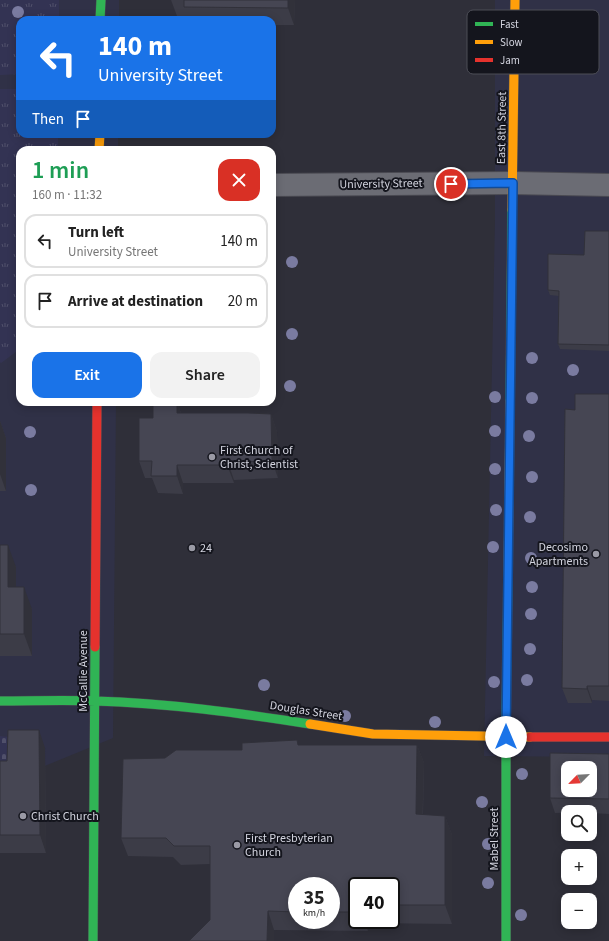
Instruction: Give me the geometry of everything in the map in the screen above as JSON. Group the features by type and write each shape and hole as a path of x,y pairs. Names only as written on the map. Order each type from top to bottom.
{"street":[{"path":"100,16 101,0"},
{"name":"East 8th Street","path":"515,0 515,10"},
{"name":"East 8th Street","path":"506,737 514,74"},
{"name":"University Street","path":"276,185 513,183 609,185"},
{"name":"McCallie Avenue","path":"93,941 97,406"},
{"name":"Douglas Street","path":"0,701 95,701 244,714 373,734 506,737 609,737"},
{"name":"Mabel Street","path":"506,737 506,941"}],"shaded area":[{"path":"0,0 119,0 119,16 16,16 16,138 118,138 118,146 16,146 16,406 116,406 113,738 13,779 14,737 0,736"},
{"path":"495,0 609,0 609,757 484,756 495,220 495,74 599,74 599,10 495,10"}],"green space":[{"path":"0,0 59,0 59,16 16,16 16,74 0,75"},
{"path":"0,89 16,89 16,138 58,138 58,146 16,146 16,352 1,363"},
{"path":"0,736 14,737 13,779 0,779"}],"building":[{"path":"184,0 288,0 288,8 184,7"},
{"path":"585,231 609,231 609,345 558,344 559,291 548,290 548,254 584,255"},
{"name":"Decosimo Apartments","path":"575,394 609,394 609,686 587,686 587,689 562,688 565,409 575,410"},
{"name":"First Church of Christ, Scientist","path":"153,406 177,406 177,413 271,414 272,461 228,462 227,465 177,465 177,476 151,476 152,461 139,461 139,418 153,418"},
{"path":"0,545 8,545 8,587 24,587 24,634 0,634"},
{"name":"Christ Church","path":"8,730 39,730 40,835 0,835 0,761 7,761"},
{"path":"297,740 298,745 417,745 416,814 445,816 445,905 400,905 400,877 348,877 348,912 340,912 340,877 288,877 288,912 268,911 267,941 189,941 210,920 210,846 174,846 166,838 121,838 123,759 165,758 176,750 242,750 242,743"},
{"path":"550,753 609,754 609,799 550,798"}],"traffic: fast":[{"path":"100,16 101,0"},
{"path":"510,401 512,210"},
{"path":"506,941 506,717 508,579"},
{"path":"93,941 95,647"},
{"path":"0,701 122,702 176,706 230,712 310,724"}],"traffic: slow":[{"path":"515,0 515,10"},
{"path":"512,210 514,74"},
{"path":"99,146 100,138"},
{"path":"508,579 510,401"},
{"path":"310,724 373,734 530,737"}],"traffic: jam":[{"path":"95,647 97,406"},
{"path":"530,737 609,737"}],"place":[{"name":"First Church of Christ, Scientist","path":"212,457"},
{"name":"24","path":"192,548"},
{"name":"Decosimo Apartments","path":"596,554"},
{"name":"Christ Church","path":"23,816"},
{"name":"First Presbyterian Church","path":"237,845"}],"route":[{"path":"451,184 513,183 506,737"}]}
